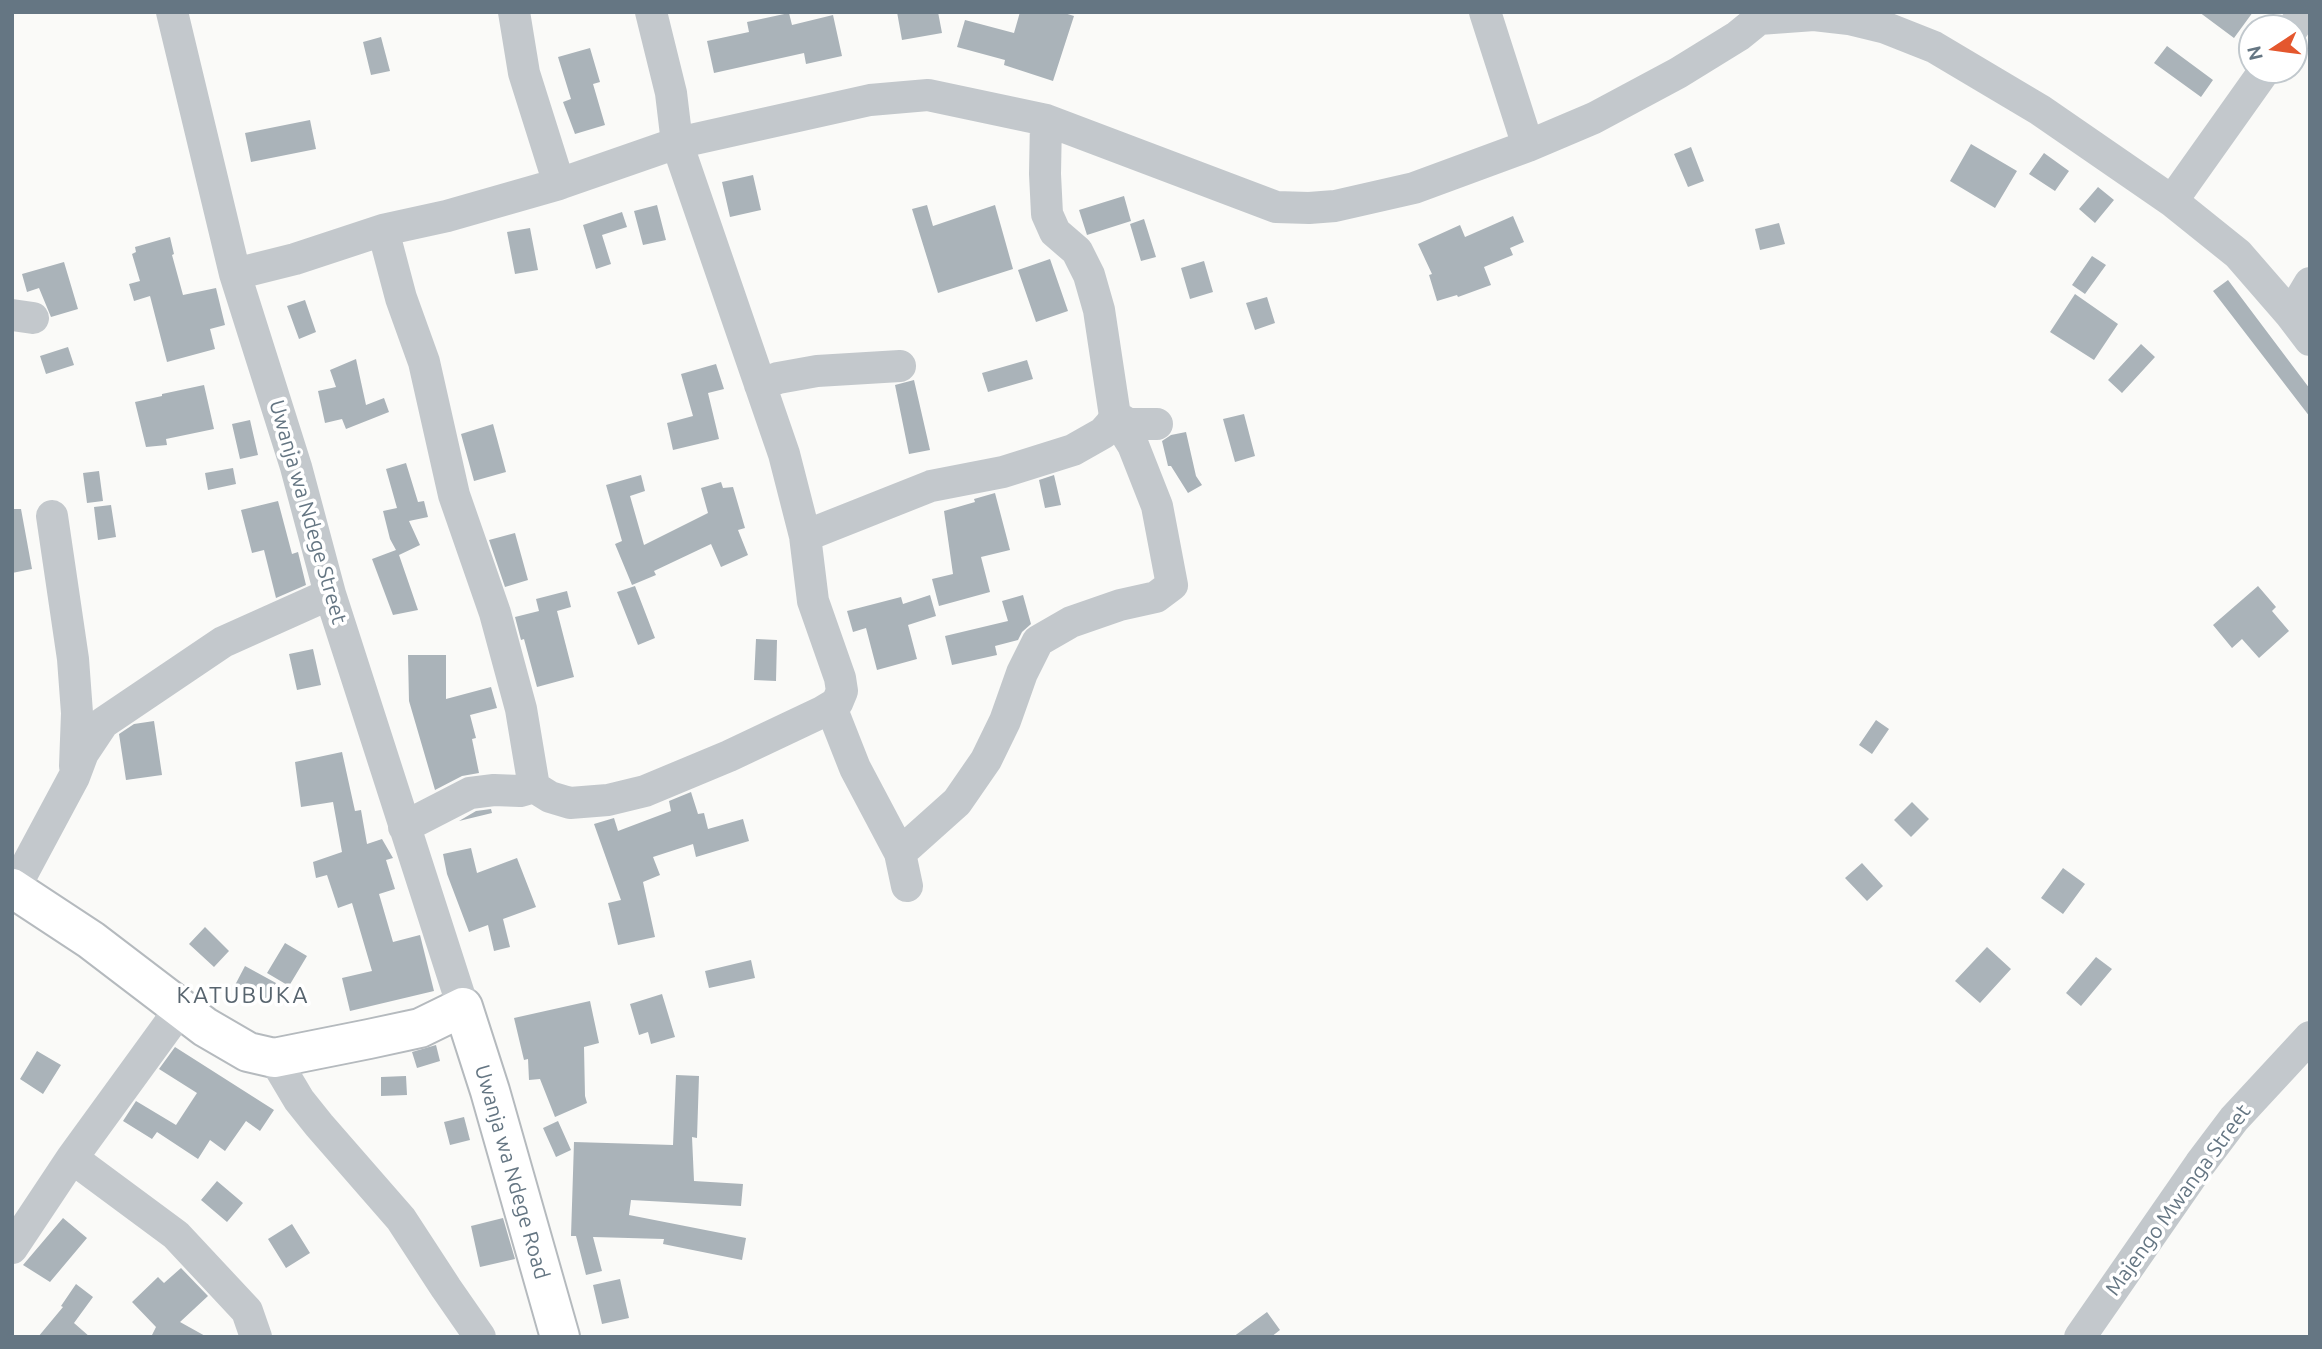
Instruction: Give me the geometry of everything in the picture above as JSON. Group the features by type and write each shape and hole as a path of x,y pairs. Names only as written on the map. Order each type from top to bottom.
{"main road":[{"path":"13,889 91,940 205,1027 248,1052 274,1058 420,1028 463,1007"},
{"name":"Uwanja wa Ndege Road","path":"463,1007 490,1091 560,1337"}],"street":[{"name":"Uwanja wa Ndege Street","path":"172,12 235,274 296,467 330,594 463,1007"},
{"path":"514,12 524,73 559,184"},
{"path":"404,827 470,793 520,791 534,787 550,797 570,803 608,800 645,791 729,756 831,707 837,703 842,691 813,601 805,536 784,454 677,143 671,93 651,12"},
{"path":"1486,12 1528,146"},
{"path":"235,274 295,259 383,230 447,216 559,184 677,143 870,100 928,95 1046,120 1276,207 1335,206 1415,188 1594,118 1738,36 1761,16 1814,15 1849,19 1886,28 1934,47 2040,110 2172,201 2238,254 2310,340"},
{"path":"2172,201 2255,84"},
{"path":"900,853 957,802 986,760 1038,641 1071,622 1120,605 1156,597 1172,584 1157,506 1133,444 1115,416 1099,310 1089,275 1077,251 1055,232 1047,214 1046,120"},
{"path":"383,230 401,298 424,362 454,495 499,625 521,709 534,787"},
{"path":"2291,315 2310,283"},
{"path":"760,385 778,378 817,371 900,366"},
{"path":"1115,416 1128,424 1157,424"},
{"path":"805,536 931,486 1003,472 1073,450 1103,433 1115,416"},
{"path":"51,516 73,659 77,713 74,778"},
{"path":"13,889 74,778 83,753 103,723 223,642 330,594"},
{"path":"831,707 855,768 900,853 907,886"},
{"path":"12,1248 72,1158 181,1008"},
{"name":"Majengo Mwanga Street","path":"2080,1337 2234,1119 2310,1037"},
{"path":"274,1058 319,1125 365,1174 401,1219 481,1337"},
{"path":"72,1158 176,1235 247,1311 256,1337"}],"building":[{"path":"897,12 938,12 942,33 902,40"},
{"path":"1020,12 1061,12 1074,16 1053,81 1004,65 1005,60 957,47 965,20 1014,33"},
{"path":"2199,12 2253,12 2238,14 2238,33 2234,38"},
{"path":"789,13 792,25 833,15 842,56 806,64 804,53 714,73 707,41 749,32 747,22"},
{"path":"381,37 390,71 371,75 363,42"},
{"path":"2167,46 2213,80 2201,97 2154,63"},
{"path":"590,48 600,82 593,84 605,125 575,134 563,102 571,99 558,57"},
{"path":"310,120 316,149 251,162 245,133"},
{"path":"1971,144 2017,171 1995,208 1950,181"},
{"path":"1691,147 1704,181 1688,187 1674,154"},
{"path":"2044,153 2069,171 2055,191 2029,174"},
{"path":"753,175 761,210 730,217 722,182"},
{"path":"2098,187 2114,200 2095,223 2079,209"},
{"path":"1124,196 1131,221 1087,235 1079,210"},
{"path":"657,205 666,240 643,245 634,211"},
{"path":"927,205 933,226 995,205 1013,269 938,293 912,209"},
{"path":"622,212 627,227 602,235 611,264 596,269 583,225"},
{"path":"1513,216 1524,242 1510,248 1513,255 1484,267 1491,285 1458,297 1457,295 1437,301 1429,275 1432,274 1418,244 1460,225 1465,237"},
{"path":"1144,219 1156,257 1141,261 1130,224"},
{"path":"1779,223 1785,244 1760,250 1755,229"},
{"path":"530,228 538,270 515,274 507,232"},
{"path":"170,237 183,295 216,288 225,325 210,329 215,349 167,362 150,296 134,301 129,284 140,281 132,254 136,252 135,247"},
{"path":"2092,256 2106,265 2085,294 2072,285"},
{"path":"1050,259 1068,311 1036,322 1018,270"},
{"path":"1204,261 1213,292 1190,299 1181,268"},
{"path":"64,262 78,309 51,317 39,288 27,292 22,274"},
{"path":"2228,280 2310,389 2310,417 2213,291"},
{"path":"2075,294 2118,324 2094,360 2050,332"},
{"path":"1267,297 1275,323 1255,330 1246,303"},
{"path":"305,300 316,332 299,339 287,306"},
{"path":"2141,344 2155,357 2122,393 2108,380"},
{"path":"68,347 74,365 46,374 40,356"},
{"path":"356,359 366,405 384,398 389,412 346,429 342,419 325,423 318,391 336,387 330,370"},
{"path":"1027,360 1033,379 988,392 982,373"},
{"path":"716,364 724,389 708,393 719,439 673,450 667,423 693,416 681,374"},
{"path":"914,380 930,450 909,454 895,385"},
{"path":"204,385 214,429 166,439 167,445 146,447 135,402"},
{"path":"1244,414 1255,456 1235,462 1223,419"},
{"path":"250,420 258,455 240,459 232,424"},
{"path":"493,424 506,472 474,481 461,434"},
{"path":"1186,432 1196,476 1202,485 1188,493 1171,466 1168,466 1162,441 1171,435"},
{"path":"406,463 418,502 424,501 428,517 409,521 420,545 399,555 418,610 393,615 372,559 396,550 390,539 383,511 397,508 386,469"},
{"path":"233,468 236,484 208,490 205,473"},
{"path":"99,471 103,501 87,503 83,473"},
{"path":"641,475 645,491 630,496 644,545 708,513 701,488 721,482 723,488 733,487 745,528 738,530 748,555 721,567 711,544 654,571 656,575 632,585 615,544 622,541 606,485"},
{"path":"1054,475 1061,505 1045,508 1039,480"},
{"path":"995,493 1010,550 981,557 990,592 939,606 932,579 953,574 944,511"},
{"path":"278,501 292,554 298,552 306,585 276,598 264,550 252,553 241,510"},
{"path":"111,505 116,537 98,540 94,507"},
{"path":"12,509 21,509 32,569 12,573"},
{"path":"515,533 528,580 505,587 489,540"},
{"path":"635,586 655,638 638,645 617,592"},
{"path":"2258,586 2276,607 2272,611 2289,631 2259,658 2242,639 2232,648 2213,625"},
{"path":"567,591 571,607 557,611 574,677 537,687 515,617 539,611 536,599"},
{"path":"930,595 936,616 908,625 917,659 877,670 866,628 853,632 847,611 901,597 903,604"},
{"path":"1023,595 1031,624 1018,640 995,646 997,655 952,665 945,636 1008,621 1002,601"},
{"path":"756,639 777,640 776,681 754,680"},
{"path":"313,649 321,685 297,690 289,654"},
{"path":"408,655 446,655 446,699 491,687 497,708 470,715 476,738 472,739 479,773 462,776 435,790 409,701"},
{"path":"1876,720 1889,729 1872,754 1859,745"},
{"path":"154,721 162,775 126,780 119,734 134,724"},
{"path":"342,752 355,811 361,810 367,844 382,839 393,858 386,860 395,889 379,894 393,942 420,935 434,991 350,1011 342,978 372,971 352,903 338,908 327,875 316,878 313,862 342,852 333,802 301,807 295,762"},
{"path":"691,792 698,814 704,813 708,829 743,819 749,841 696,857 693,844 653,857 660,875 643,882 655,937 618,945 608,903 621,900 594,824 614,818 618,831 671,811 669,801"},
{"path":"1912,802 1929,819 1911,837 1894,820"},
{"path":"491,809 492,813 459,821 476,811"},
{"path":"471,848 477,873 517,858 536,907 503,919 510,947 494,951 488,925 469,932 447,874 443,854"},
{"path":"1862,863 1883,886 1867,901 1845,878"},
{"path":"2063,868 2085,884 2063,914 2041,898"},
{"path":"205,927 229,951 214,967 189,944"},
{"path":"285,943 307,956 289,986 267,973"},
{"path":"1987,947 2011,969 1980,1003 1955,981"},
{"path":"2096,957 2112,969 2081,1006 2066,993"},
{"path":"751,960 755,978 709,988 705,971"},
{"path":"245,966 276,983 264,1004 234,987"},
{"path":"662,994 675,1037 651,1044 648,1032 639,1035 630,1004"},
{"path":"590,1001 599,1043 584,1047 587,1103 555,1117 540,1079 529,1080 528,1059 524,1060 514,1018"},
{"path":"436,1045 440,1061 417,1068 412,1052"},
{"path":"175,1047 274,1110 260,1131 246,1121 225,1151 210,1140 198,1159 157,1132 152,1139 123,1121 136,1101 176,1125 197,1093 159,1069"},
{"path":"37,1051 61,1065 43,1094 20,1079"},
{"path":"676,1075 699,1076 697,1138 692,1137 694,1181 743,1184 741,1206 631,1200 629,1215 746,1238 742,1260 663,1244 664,1239 593,1237 602,1271 586,1275 576,1236 571,1236 574,1142 673,1145"},
{"path":"406,1076 407,1095 381,1096 381,1077"},
{"path":"464,1117 470,1140 450,1145 444,1122"},
{"path":"558,1121 571,1150 556,1157 543,1128"},
{"path":"217,1181 243,1203 227,1222 201,1200"},
{"path":"63,1218 87,1238 50,1282 23,1265"},
{"path":"503,1218 515,1259 480,1267 471,1226"},
{"path":"292,1224 310,1253 286,1268 268,1239"},
{"path":"181,1268 208,1296 180,1322 207,1337 151,1337 156,1327 132,1302 158,1277 164,1283"},
{"path":"620,1279 629,1318 602,1324 593,1285"},
{"path":"76,1284 93,1297 74,1323 90,1337 38,1337 63,1307 61,1306"},
{"path":"1267,1312 1280,1330 1271,1337 1233,1337"}],"district":[{"name":"KATUBUKA","path":"243,995"}]}
